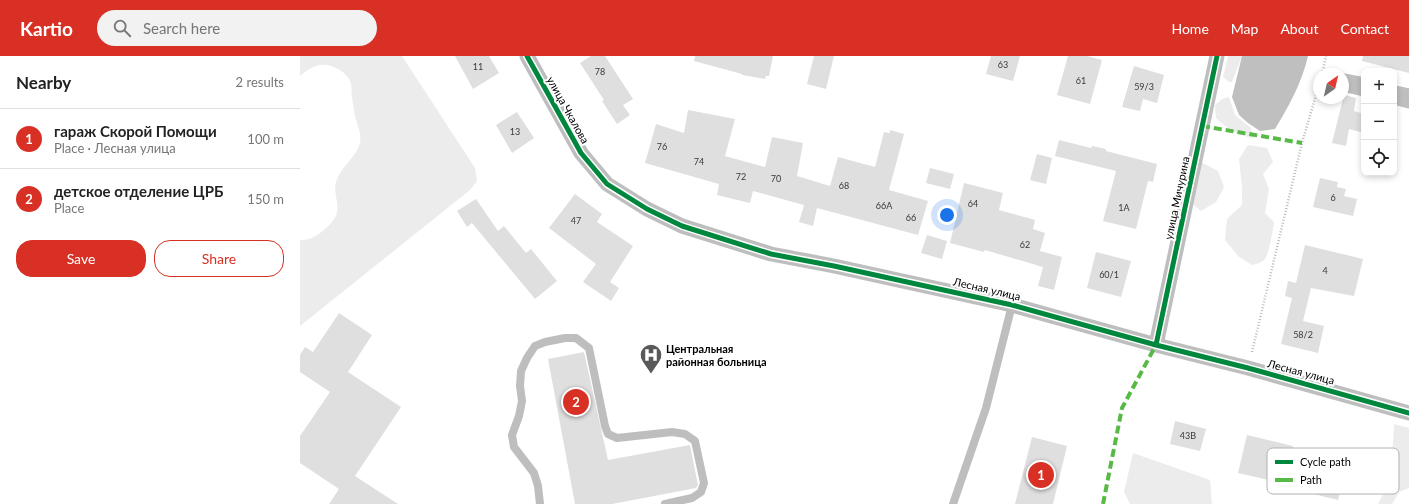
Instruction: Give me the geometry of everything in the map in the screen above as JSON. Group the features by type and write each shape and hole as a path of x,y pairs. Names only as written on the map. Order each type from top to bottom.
{"street":[{"name":"улица Чкалова","path":"527,56 581,153"},
{"name":"улица Мичурина","path":"1156,345 1217,56"},
{"path":"1349,85 1361,88"},
{"path":"1397,98 1409,101"},
{"name":"Лесная улица","path":"581,153 607,184 647,210 682,226 770,254 1012,304 1156,345 1248,368 1409,413"}],"lane":[{"path":"953,504 986,408 1012,304"},
{"path":"540,504 538,486 534,473 514,447 512,435 519,416 522,400 520,386 521,370 526,358 535,346 545,342 576,338 589,348 605,426 608,434 617,438 672,432 685,434 695,441 704,483 701,492 692,498 665,504"}],"path":[{"path":"1323,68 1326,56"},
{"path":"1248,368 1302,144 1314,104"}],"shaded area":[{"path":"300,56 402,56 475,168 477,181 470,190 300,326 300,240 309,239 320,233 332,222 336,215 336,182 341,172 358,148 360,143 360,133 355,116 351,83 346,75 338,69 328,65 319,65 304,72 300,76"},
{"path":"1228,56 1242,56 1232,82 1229,82 1223,77"},
{"path":"1242,56 1308,56 1294,94 1275,129 1260,131 1239,115 1232,97"},
{"path":"1229,97 1235,115 1251,128 1253,138 1233,131 1216,118 1215,105 1222,99"},
{"path":"1248,145 1267,148 1273,162 1263,174 1269,189 1265,213 1274,222 1272,236 1268,253 1264,260 1260,263 1252,265 1238,256 1225,240 1227,219 1242,205 1239,159"},
{"path":"1201,162 1218,171 1224,187 1216,202 1201,211 1190,202"},
{"path":"1394,424 1409,428 1409,488 1399,492 1399,448 1393,448"},
{"path":"1133,453 1210,480 1212,504 1130,504 1124,492"},
{"path":"1383,494 1398,494 1392,504 1378,504"}],"building":[{"path":"455,56 489,56 499,73 473,89"},
{"path":"591,56 605,56 633,99 623,105 630,115 617,124 602,101 604,100 580,63"},
{"path":"695,56 773,56 769,76 766,76 765,79 742,75 694,61"},
{"path":"814,56 834,56 826,89 807,84"},
{"path":"991,56 1020,56 1013,81 986,74"},
{"path":"1068,56 1087,56 1102,60 1090,104 1057,95"},
{"path":"1363,56 1409,56 1409,73 1397,70 1397,68 1389,68 1362,61"},
{"path":"1134,66 1164,75 1157,103 1143,99 1140,111 1122,107"},
{"path":"1349,96 1356,98 1354,111 1361,113 1361,132 1349,129 1346,146 1332,143 1342,104 1349,104"},
{"path":"688,110 735,119 725,156 765,167 772,137 803,143 797,176 830,186 838,157 875,167 884,132 890,133 890,130 904,134 889,190 928,201 918,235 817,208 813,226 799,222 804,205 753,191 750,203 717,195 719,184 645,163 656,124 684,133"},
{"path":"517,112 534,138 512,153 496,125"},
{"path":"1059,140 1091,148 1092,146 1106,149 1106,151 1157,164 1153,182 1148,181 1136,229 1103,221 1116,171 1055,156"},
{"path":"1037,154 1052,158 1046,184 1030,180"},
{"path":"930,168 954,174 950,189 926,183"},
{"path":"1320,178 1338,182 1337,187 1346,189 1344,196 1357,199 1353,216 1313,207"},
{"path":"964,183 1003,193 999,210 1035,220 1033,229 1045,233 1040,251 1062,257 1054,290 1038,286 1043,267 985,250 984,252 950,243"},
{"path":"575,194 602,214 597,222 633,246 610,282 619,288 611,301 583,282 596,264 549,228"},
{"path":"476,199 498,231 504,226 526,253 531,249 557,281 535,299 472,223 467,227 457,211"},
{"path":"927,235 947,241 942,259 921,253"},
{"path":"1305,245 1363,259 1354,296 1311,288 1303,321 1324,326 1318,353 1281,344 1292,298 1285,296 1288,281 1296,283"},
{"path":"1096,252 1131,261 1121,297 1087,288"},
{"path":"339,313 372,335 348,372 401,407 355,476 398,504 329,504 339,489 300,463 300,436 330,392 300,372 300,355 305,347 313,352"},
{"path":"584,352 608,460 690,445 698,485 696,488 612,504 575,504 548,359"},
{"path":"1175,421 1206,429 1200,451 1170,444"},
{"path":"1247,435 1293,446 1293,448 1267,448 1267,480 1238,473"},
{"path":"1032,437 1067,446 1053,504 1015,504"},
{"path":"1313,494 1340,494 1338,500"}],"waterway":[{"path":"1349,77 1361,79"},
{"path":"1397,89 1409,91"}],"marked path":[{"path":"1202,126 1302,143"},
{"path":"1103,504 1122,408 1156,345"}],"cycle path":[{"path":"527,56 581,153 607,184 647,209 682,226 771,254 834,266 1012,305 1409,413"},
{"path":"1156,345 1217,56"}],"place":[{"name":"Центральная районная больница","path":"651,374"},
{"name":"детское отделение ЦРБ","path":"576,402"},
{"name":"гараж Скорой Помощи","path":"1041,475"}]}
